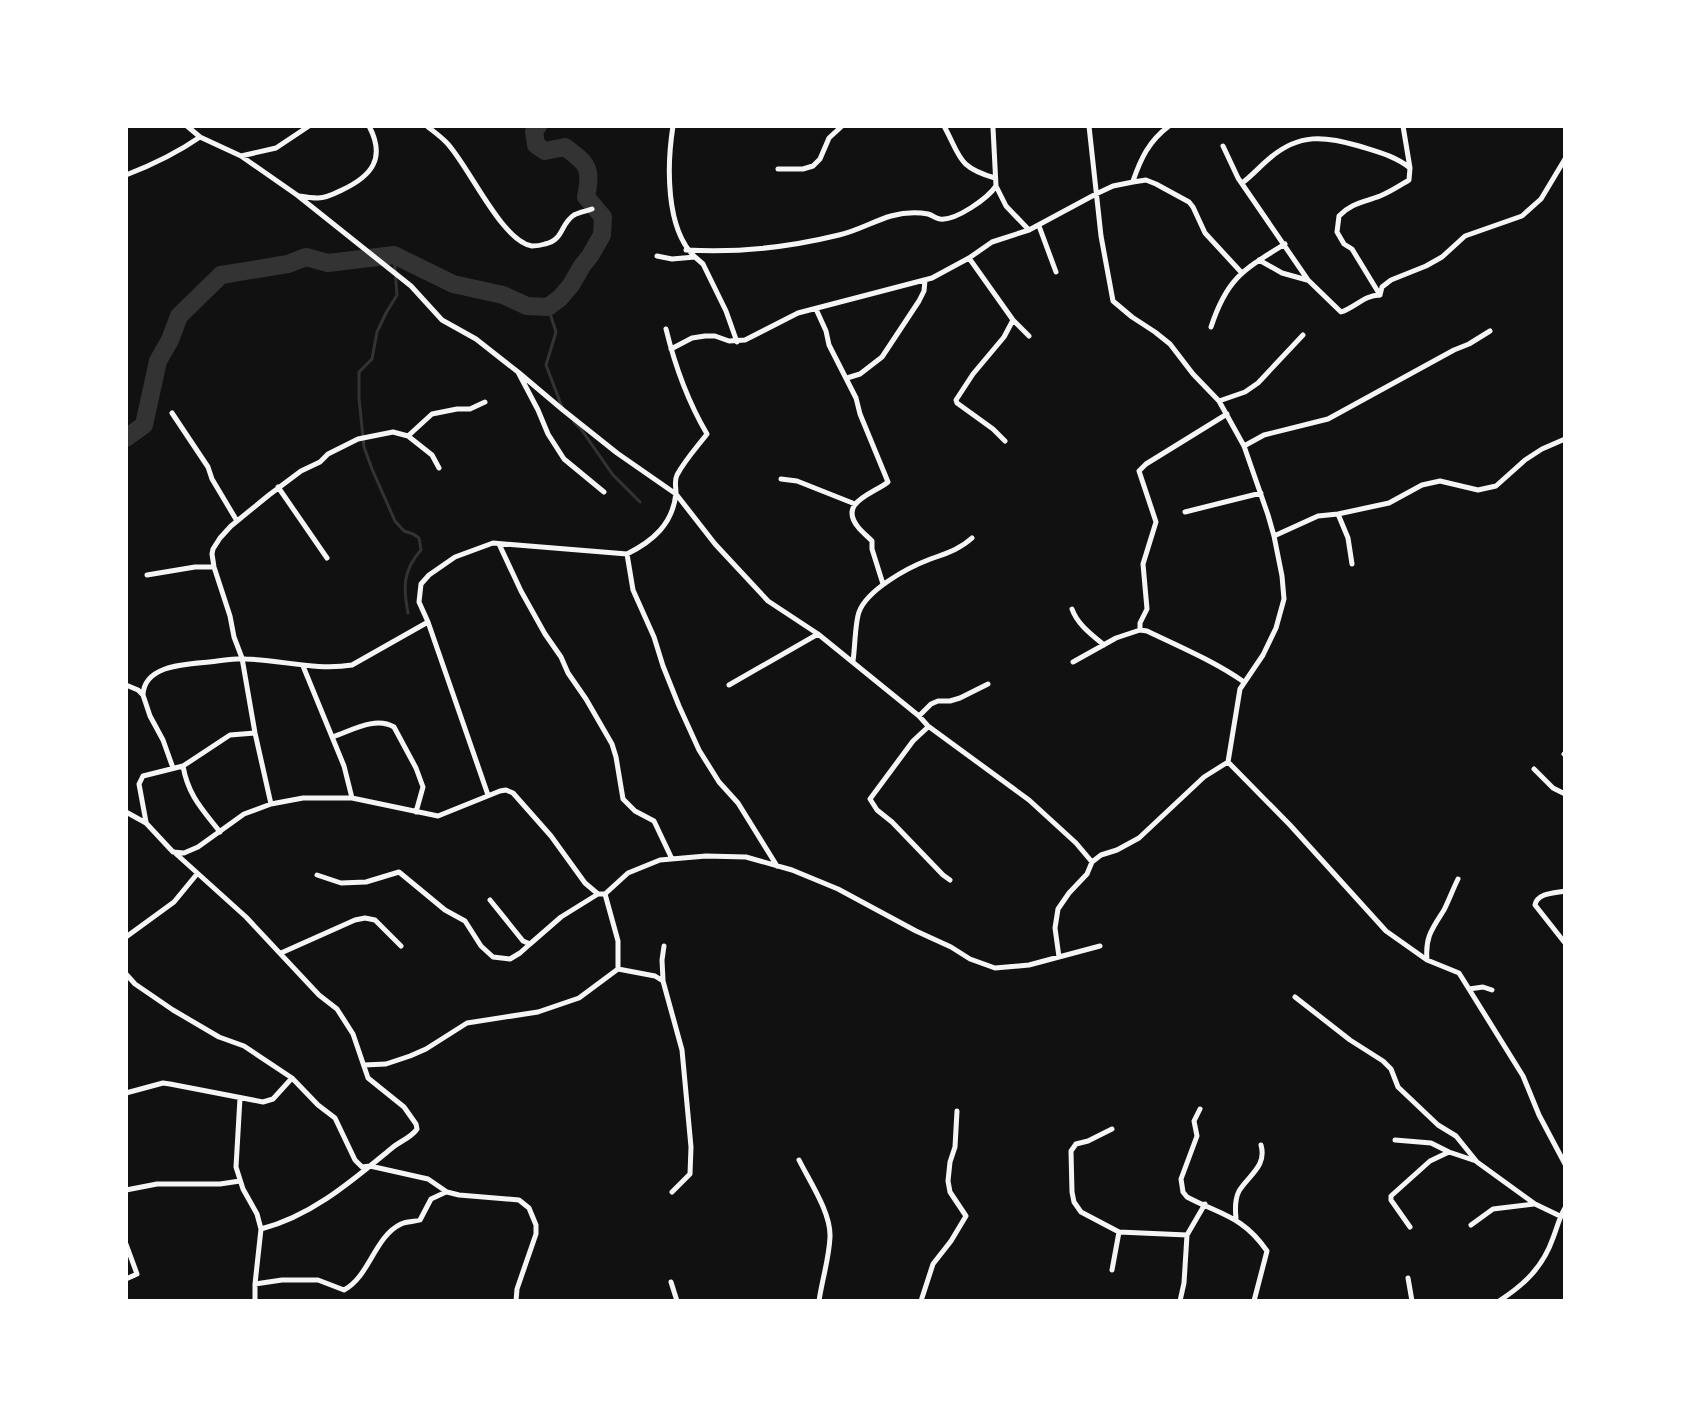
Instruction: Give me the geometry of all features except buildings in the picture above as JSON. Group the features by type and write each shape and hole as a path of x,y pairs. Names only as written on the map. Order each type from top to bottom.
{"street":[{"path":"187,126 200,137 241,156 297,195 411,286 442,320 476,339 617,453 676,494 715,544 768,601 818,634 928,726 1029,800 1092,862"},
{"path":"241,156 276,148 309,126"},
{"path":"297,195 327,197 349,187 372,169 378,148 369,126"},
{"path":"427,126 446,142 507,228 523,242 533,246 550,243 556,240 575,214 592,209"},
{"path":"673,126 670,153 673,218 686,250 703,264 737,342"},
{"path":"778,169 813,166 820,159 829,138 842,126"},
{"path":"944,126 966,166 995,178"},
{"path":"1059,957 1055,928 1058,909 1087,874 1092,862 1139,838 1204,777 1228,762 1240,689 1263,655 1276,628 1284,599 1274,536 1261,493 1244,446 1227,414 1170,344 1113,301 1101,236 1089,126"},
{"path":"1133,182 1141,158 1151,142 1169,126"},
{"path":"1380,295 1352,249 1344,244 1337,232 1339,216 1351,205 1377,197 1409,180 1403,126"},
{"path":"993,128 996,186 1006,206 1029,230"},
{"path":"126,175 183,149 200,137"},
{"path":"1242,183 1272,156 1307,139 1333,138 1398,158 1410,168"},
{"path":"1223,146 1242,183 1308,280 1341,312 1369,295 1380,295"},
{"path":"1380,295 1382,287 1391,280 1442,257 1465,236 1522,216 1541,199 1565,159"},
{"path":"671,349 692,338 705,336 737,342 798,313 932,278 992,242 1039,226 1113,186 1146,180 1189,202 1205,233 1241,272"},
{"path":"686,250 719,252 793,243 841,235 893,216 928,214 940,219 950,217 992,193 996,186"},
{"path":"1039,226 1056,272"},
{"path":"1211,327 1226,291 1241,272 1285,244"},
{"path":"657,256 672,259 695,257"},
{"path":"969,258 1013,320 1029,336"},
{"path":"1259,260 1282,273 1308,280"},
{"path":"847,378 860,374 882,357 919,301 925,280"},
{"path":"816,309 829,345 856,398 888,482 858,500 851,514 872,541 883,584"},
{"path":"1005,441 956,400 980,364 1004,337 1013,320"},
{"path":"488,795 419,602 421,584 455,557 493,543 627,554 661,531 671,513 676,494 675,478 707,434 683,389 666,329"},
{"path":"1244,446 1264,435 1328,419 1490,331"},
{"path":"1219,401 1245,392 1258,383 1303,335"},
{"path":"518,372 548,434 564,459 604,492"},
{"path":"408,436 432,414 470,409 485,402"},
{"path":"172,413 208,467 237,521"},
{"path":"1140,630 1147,609 1143,564 1156,522 1139,471 1227,414"},
{"path":"271,804 242,658 214,567 213,549 237,521 278,487 328,454 358,439 393,432 408,436 432,455 439,468"},
{"path":"1274,536 1318,516 1389,503 1422,485 1440,481 1478,490 1496,486 1525,460 1565,439"},
{"path":"781,479 797,481 855,504"},
{"path":"278,487 327,558"},
{"path":"1185,512 1261,493"},
{"path":"1338,514 1348,538 1352,564"},
{"path":"853,662 859,611 869,598 883,584 919,564 953,551 972,538"},
{"path":"499,544 545,634 612,744 623,799 635,811 654,821 672,859"},
{"path":"627,554 633,590 699,750 719,782 738,803 777,866"},
{"path":"147,575 214,567"},
{"path":"1072,609 1082,626 1104,645"},
{"path":"173,768 143,695 146,683 157,673 198,663 242,658 303,666 352,665 428,622"},
{"path":"1073,662 1116,638 1140,630 1193,651 1244,682"},
{"path":"729,685 818,634"},
{"path":"303,666 344,766 352,798"},
{"path":"919,716 931,704 960,698 988,684"},
{"path":"126,685 143,695"},
{"path":"332,737 376,722 394,727 423,787 416,812"},
{"path":"928,726 913,741 870,799 877,810 950,880"},
{"path":"146,823 139,784 143,776 183,766 230,735 255,733"},
{"path":"1228,762 1386,931 1427,960 1459,973 1523,1076 1565,1164"},
{"path":"183,766 191,793 220,832"},
{"path":"1534,769 1553,788 1565,794"},
{"path":"173,852 192,850 244,814 271,804 303,798 352,798 438,816 506,790 513,793 551,836 585,883 602,894 618,941 618,969"},
{"path":"126,812 146,823 173,852 246,917 319,995 337,1009 353,1034 368,1078 404,1107 416,1124 413,1135 396,1144 349,1184 293,1219 261,1229"},
{"path":"317,875 341,883 366,882 399,872 445,910 461,918 493,957 510,959 561,917 602,894 628,873 660,860 706,856 746,857 792,870 838,889 970,959 995,968 1029,965 1100,946"},
{"path":"126,937 174,902 197,874"},
{"path":"1427,960 1426,944 1458,879"},
{"path":"1565,891 1539,897 1535,905 1565,943"},
{"path":"490,900 523,941 530,944"},
{"path":"281,953 365,918 375,920 401,946"},
{"path":"664,946 663,981 682,1050 691,1147 690,1174 672,1192"},
{"path":"364,1065 386,1064 418,1053 467,1023 559,1006 579,998 618,969 655,976 663,981"},
{"path":"126,974 135,984 210,1033 244,1046 292,1078 335,1118 362,1167 370,1166 428,1179 447,1192 519,1200 529,1208 536,1234 517,1289 516,1301"},
{"path":"126,989 135,984"},
{"path":"1469,989 1483,987 1492,990"},
{"path":"1295,997 1350,1040 1383,1061 1391,1069 1398,1087 1438,1125 1456,1136 1477,1162 1535,1204 1560,1216"},
{"path":"126,1093 163,1083 269,1102 292,1078"},
{"path":"240,1098 236,1167 261,1229 255,1301"},
{"path":"1200,1109 1194,1121 1197,1136 1181,1179 1183,1192 1187,1197 1236,1219 1267,1251 1254,1301"},
{"path":"921,1301 933,1264 966,1216 950,1192 948,1181 955,1147 957,1111"},
{"path":"1112,1129 1076,1144 1071,1151 1072,1192 1081,1212 1119,1232 1187,1235"},
{"path":"1395,1140 1431,1143 1477,1162"},
{"path":"1236,1219 1237,1194 1260,1165 1263,1155 1261,1145"},
{"path":"1410,1227 1391,1196 1430,1161 1449,1152"},
{"path":"799,1160 828,1218 830,1230 819,1301"},
{"path":"126,1190 157,1184 240,1181"},
{"path":"255,1284 318,1280 344,1290 362,1275 374,1253 399,1225 420,1220 431,1199 447,1192"},
{"path":"1180,1301 1187,1235 1205,1204"},
{"path":"1471,1225 1493,1209 1535,1204"},
{"path":"1499,1301 1520,1288 1539,1266 1565,1208"},
{"path":"1112,1270 1119,1232"},
{"path":"126,1244 137,1274 126,1279"},
{"path":"1408,1278 1412,1301"},
{"path":"671,1282 677,1301"}],"waterway":[{"path":"126,438 144,425 158,361 179,316 221,275 288,264 306,257 328,263 394,255 453,284 503,295 527,306 548,307 560,298 602,235 603,217 586,197 588,173 583,163 565,147 545,151 536,145 534,131 538,126"},
{"path":"394,255 397,295 377,332 372,359 359,372 359,398 364,447 372,469 395,521 404,531 419,538 421,550 406,579 408,613"},
{"path":"548,307 556,332 546,365 562,407"},
{"path":"574,422 613,475 640,502"}]}
